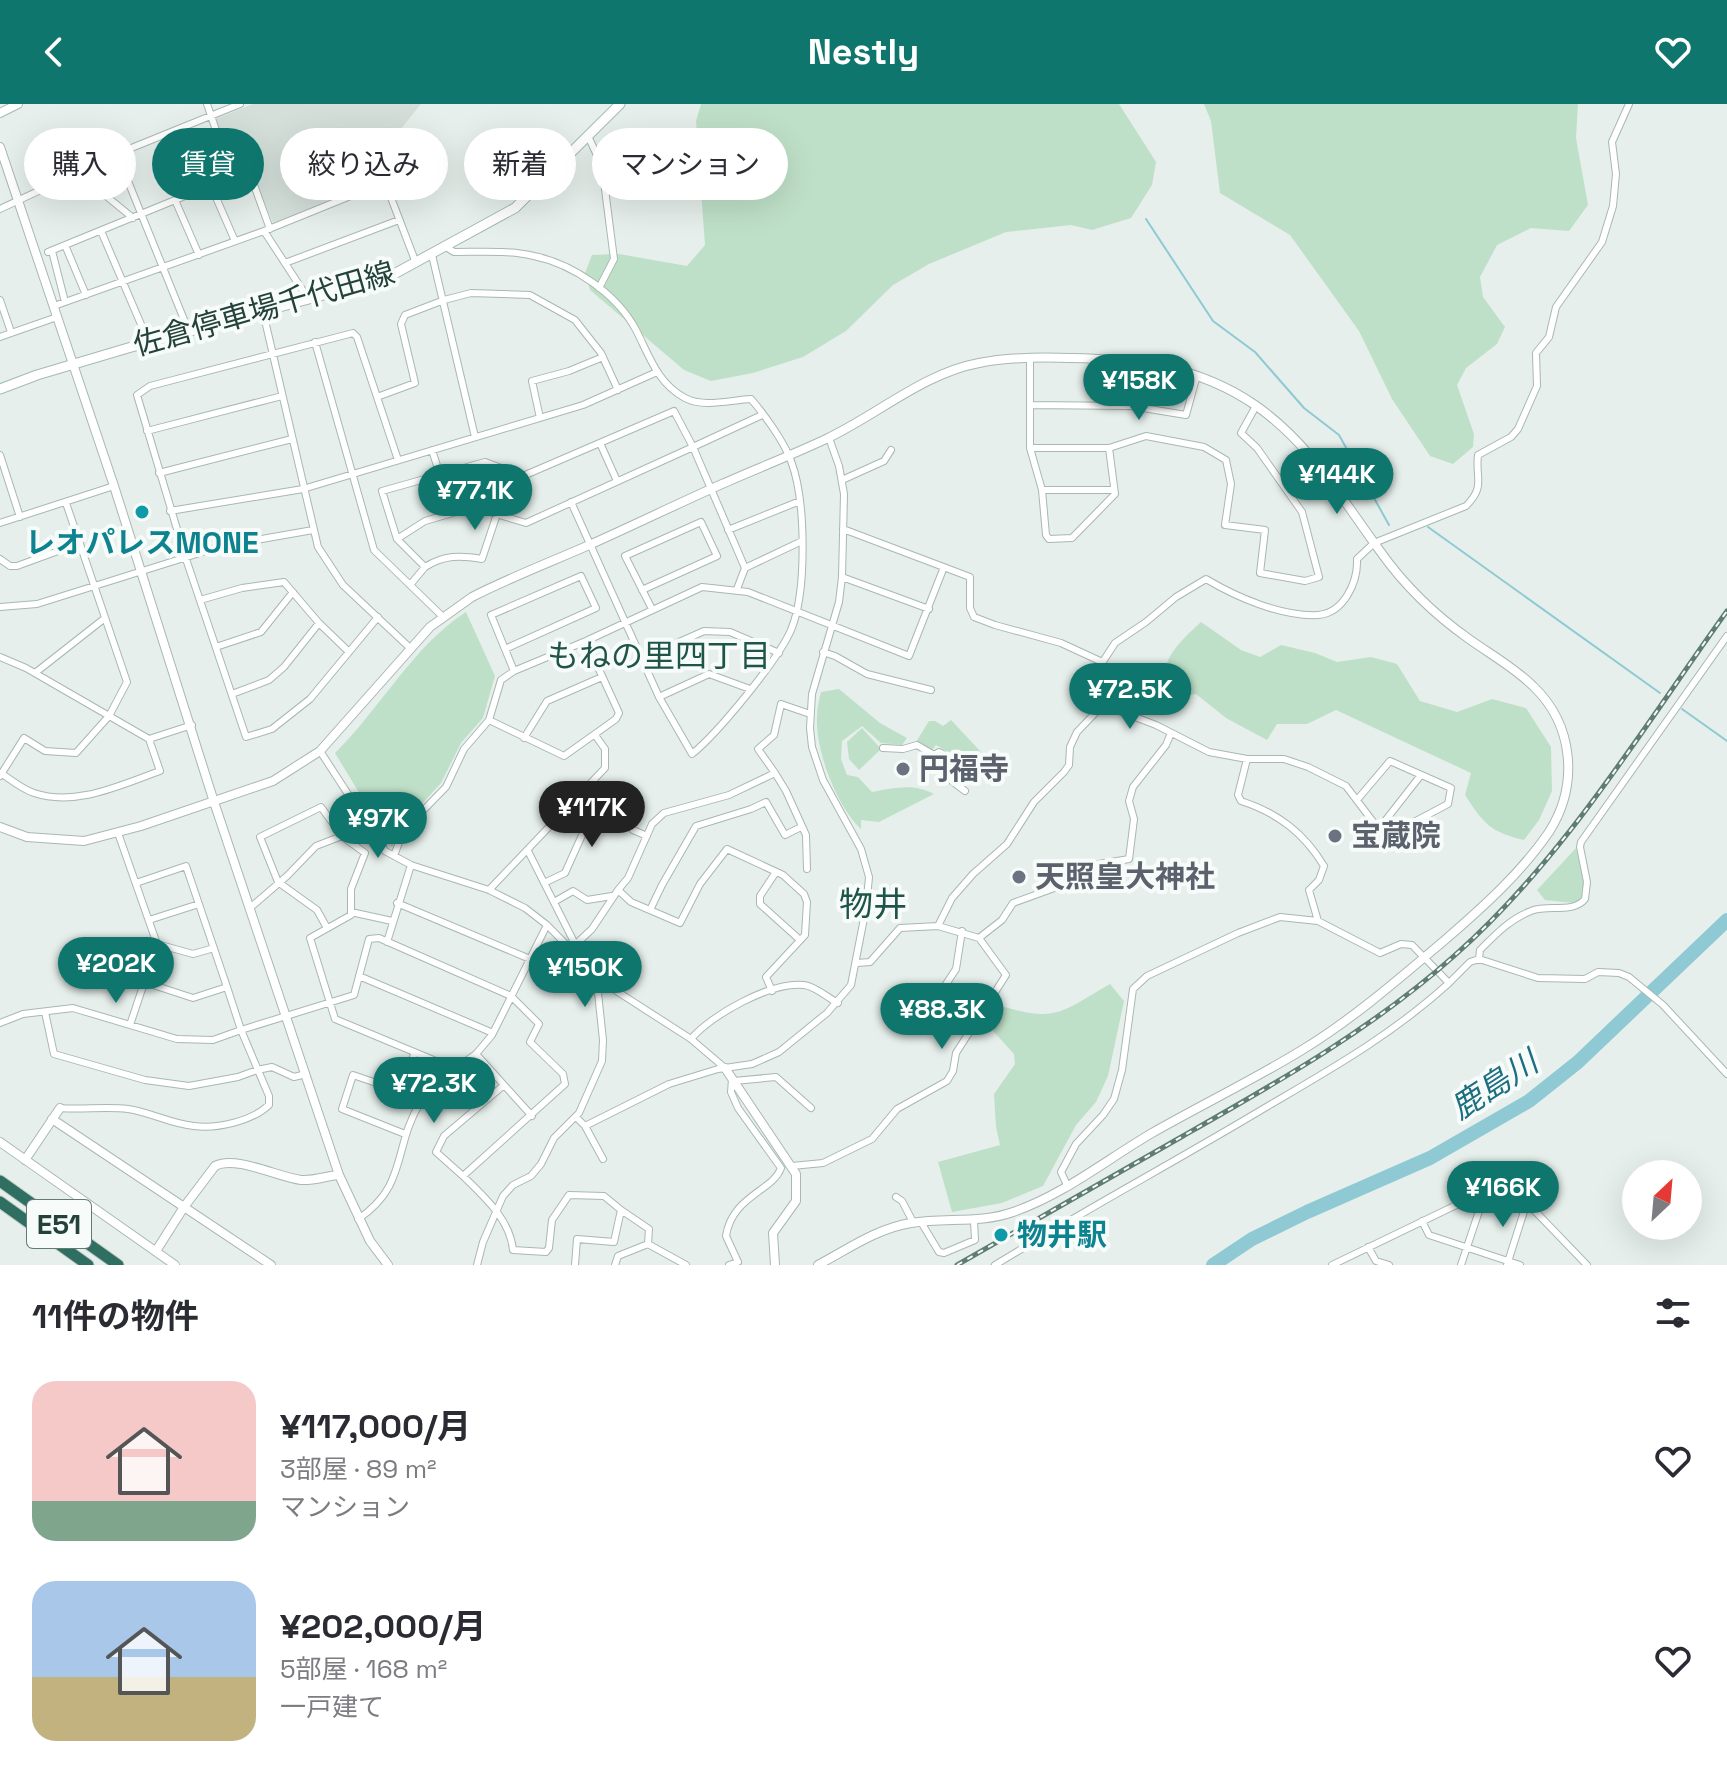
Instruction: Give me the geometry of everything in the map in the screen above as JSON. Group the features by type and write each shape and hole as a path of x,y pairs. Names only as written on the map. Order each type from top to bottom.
{"highway":[{"name":"E51","path":"0,1181 118,1265"},
{"name":"E51","path":"0,1202 88,1265"}],"main road":[{"name":"佐倉停車場千代田線","path":"0,389 72,364 375,281 416,263 515,208 620,104"}],"street":[{"path":"0,113 18,104"},
{"path":"207,104 215,128"},
{"path":"136,146 240,104"},
{"path":"1102,663 1115,643 1176,597 1206,579 1241,598 1272,608 1320,615 1330,611 1346,598 1358,573 1357,559 1374,543 1466,506 1475,497 1479,487 1478,455 1511,437 1518,429 1537,386 1536,353 1549,337 1556,307 1602,242 1616,174 1611,147 1629,104"},
{"path":"588,136 602,166 614,259 599,288"},
{"path":"0,147 339,1175 358,1219 388,1265"},
{"path":"54,306 267,230 385,182 416,263"},
{"path":"0,209 24,198"},
{"path":"111,200 133,218"},
{"path":"135,200 189,332"},
{"path":"65,302 50,251 175,200 199,255"},
{"path":"217,200 235,241"},
{"path":"258,200 267,230 309,300"},
{"path":"285,263 399,220"},
{"path":"101,231 149,343"},
{"path":"65,245 86,295"},
{"path":"446,247 454,252 535,256 576,273 599,288 633,325 666,384 688,399 716,403 751,399 789,455 800,501 802,541 792,627 779,653 692,754 659,697 571,502"},
{"path":"432,255 475,437"},
{"path":"377,397 415,383 401,324 403,317 471,293 530,295 575,320 603,357 618,390"},
{"path":"0,300 11,332"},
{"path":"263,312 318,547 332,572 410,648"},
{"path":"0,337 57,317"},
{"path":"378,617 310,699 269,730 246,737 170,511 137,395 150,386 351,333 355,335 398,460"},
{"path":"315,342 374,550 442,616"},
{"path":"540,418 532,381 603,357"},
{"path":"1030,357 1030,448 1042,490 1046,535 1049,539 1072,538 1115,494 1109,448"},
{"path":"0,827 27,837 84,841 118,833 273,781 320,751 442,616 490,588 829,438 949,371 974,363 1030,357 1122,358 1159,363 1197,375 1237,393 1287,429 1308,452 1417,596 1532,685 1558,719 1567,745 1569,771 1566,796 1548,832 1485,906 1425,957 1305,1048 1149,1135 1040,1201 1010,1213 974,1220 917,1222 890,1228 818,1265"},
{"path":"170,511 303,489 583,405 657,372"},
{"path":"1030,405 1131,406 1186,415 1197,375"},
{"path":"147,431 282,396"},
{"path":"1030,448 1109,448 1146,436 1183,442 1219,454 1226,460 1231,484 1225,525 1265,530 1260,573 1305,581 1319,577 1302,512 1257,448 1241,433 1256,406"},
{"path":"425,567 397,539 382,491 485,462 523,476 674,411 693,447 745,568"},
{"path":"397,539 425,521 473,507 526,523 762,415"},
{"path":"585,1126 669,1084 725,1068 752,1064 779,1052 838,1003 851,985 869,877 861,849 819,771 812,747 810,714 812,694 832,626 842,577 842,480 829,438"},
{"path":"159,473 292,439"},
{"path":"600,443 617,481"},
{"path":"432,450 440,475"},
{"path":"842,480 884,461 891,450"},
{"path":"0,455 20,517"},
{"path":"410,585 434,561 458,554 482,559 511,472"},
{"path":"0,523 114,486"},
{"path":"1042,490 1114,490"},
{"path":"728,530 800,501"},
{"path":"0,657 35,673 109,716 149,739 160,771 83,797 31,792 1,775 24,738 45,751 76,753 109,716 127,682 66,503"},
{"path":"642,590 717,556 701,522 625,556 642,590 652,609"},
{"path":"843,529 970,577 970,608 979,620 1061,643 1106,667 1108,683 1101,704 1077,732 1070,747 1069,765 1034,802 1007,844 973,874 952,898 938,926"},
{"path":"0,607 27,606 222,546 313,530"},
{"path":"737,589 745,568 802,541"},
{"path":"0,559 10,566 17,566 80,543"},
{"path":"394,856 403,831 446,787 464,749 489,720 501,680 514,671 702,587 737,589 909,656 944,567"},
{"path":"505,649 596,608 581,576 491,615 514,671"},
{"path":"842,577 929,609"},
{"path":"200,600 281,581 349,652"},
{"path":"216,647 261,632 293,592"},
{"path":"35,673 105,618"},
{"path":"232,694 269,680 284,667 319,623"},
{"path":"641,659 704,631 730,632 779,653"},
{"path":"1479,959 1480,950 1498,931 1522,915 1547,907 1576,906 1585,899 1587,882 1581,842 1727,636"},
{"path":"489,720 564,756 619,716 586,641"},
{"path":"823,652 867,674 931,690"},
{"path":"659,697 709,674 750,689"},
{"path":"524,738 547,701 602,677"},
{"path":"807,869 806,835 786,791 758,749 774,735 781,704 810,714"},
{"path":"1101,704 1209,752 1247,759 1275,758 1294,762 1346,786 1374,823 1397,831 1448,804 1451,788 1390,761 1357,800"},
{"path":"149,739 192,725"},
{"path":"979,938 1002,920 1013,903 1057,887 1075,868 1129,859 1134,819 1129,801 1133,787 1166,745 1171,733"},
{"path":"489,890 606,766 605,749 595,735"},
{"path":"883,748 903,749 917,745 934,755 939,752 947,755 952,781 965,791"},
{"path":"320,751 385,851 411,865 489,890 525,908 572,947 604,983 691,1039 725,1068 792,1166 798,1183 796,1201 773,1233 775,1265"},
{"path":"1247,759 1238,795 1241,801 1269,811 1298,833 1310,843 1324,866 1319,880 1309,890 1318,921"},
{"path":"572,947 592,929 628,878 652,824 664,813 729,795 775,773"},
{"path":"1381,826 1421,775"},
{"path":"650,910 696,826 766,802 785,835 801,827"},
{"path":"544,883 565,873 583,833 613,806 633,830 647,836"},
{"path":"327,928 317,910 278,882 260,837 321,807 342,836 365,853 351,889 351,915 310,938 335,1019 455,1069"},
{"path":"251,907 316,846 342,836 364,818"},
{"path":"118,833 157,944 130,1025"},
{"path":"554,902 573,891 587,900 615,893 680,923 700,884 727,849 776,872 804,894 807,902 806,931 766,977 772,991"},
{"path":"528,851 572,947"},
{"path":"387,942 411,865"},
{"path":"25,1160 60,1108 126,1108 195,1127 247,1119 260,1114 269,1105 269,1096 241,1030 186,866 136,883"},
{"path":"776,872 760,896 760,904 800,940"},
{"path":"397,903 530,959"},
{"path":"149,920 199,904"},
{"path":"351,912 392,921"},
{"path":"1067,1185 1061,1172 1076,1144 1114,1099 1122,1070 1133,989 1147,976 1280,917 1318,921 1380,953 1407,943 1417,947 1449,983"},
{"path":"358,1219 375,1208 397,1174 405,1134 422,1100 476,1054 493,1033 547,925"},
{"path":"792,1166 823,1163 872,1139 897,1109 947,1081 953,1071 956,1053 1006,975 979,938 938,926 900,928 870,962 857,963"},
{"path":"933,1004 956,969 962,931"},
{"path":"0,1023 23,1014 73,1008 177,1039 213,1040 354,995 369,939 379,938 511,996 539,1024 530,1042 563,1074 565,1084 463,1176"},
{"path":"157,944 193,954 214,948"},
{"path":"995,1265 1375,1043 1470,962 1479,959 1538,978 1585,979 1598,972 1629,977 1663,1005 1727,1074"},
{"path":"359,976 493,1033"},
{"path":"144,982 193,998 227,987"},
{"path":"477,1265 496,1210 513,1185 531,1176 554,1138 576,1117 602,1061 598,993 604,983"},
{"path":"691,1039 709,1020 772,991 805,985 838,1003"},
{"path":"45,1012 54,1054 145,1080 189,1086 272,1067 294,1077 307,1073"},
{"path":"405,1134 342,1109 353,1075 397,1090 415,1053"},
{"path":"476,1054 532,1116"},
{"path":"733,1080 776,1077 811,1108"},
{"path":"729,1265 738,1262 726,1236 732,1216 780,1173 781,1168 738,1108 731,1092 733,1080"},
{"path":"504,1085 444,1136 436,1152 496,1210 512,1236 513,1250 546,1252 552,1220 569,1195 604,1196 649,1229 648,1244"},
{"path":"576,1117 585,1126 603,1159"},
{"path":"52,1119 271,1265"},
{"path":"0,1142 175,1265"},
{"path":"856,1155 861,1144"},
{"path":"156,1251 184,1207 220,1163 303,1180 339,1175"},
{"path":"1332,1265 1506,1181 1587,1265"},
{"path":"896,1197 939,1252 944,1253 975,1240 974,1220"},
{"path":"1461,1265 1479,1211 1472,1197"},
{"path":"1508,1263 1527,1202"},
{"path":"575,1265 577,1239 614,1242 621,1210"},
{"path":"1422,1221 1429,1235 1520,1265"},
{"path":"615,1265 618,1256 648,1244"},
{"path":"648,1244 686,1265"},
{"path":"1368,1247 1376,1261 1389,1265"}],"shaded area":[{"path":"253,104 421,104 402,128 280,128 280,200 333,200 273,223 264,200 264,128 218,128 215,119"}],"green space":[{"path":"701,104 1119,104 1156,162 1152,185 1131,218 1092,230 1071,225 1006,232 929,264 893,285 846,331 803,357 753,373 711,381 684,370 590,290 585,273 592,255 619,254 687,266 705,245 702,200 788,200 788,128 697,128"},
{"path":"1204,104 1578,104 1576,138 1588,205 1569,231 1531,228 1497,245 1480,277 1483,297 1505,327 1497,344 1466,368 1457,385 1474,434 1473,447 1453,464 1430,456 1392,399 1359,331 1290,235 1220,193 1211,121"},
{"path":"466,612 495,676 483,718 461,743 441,783 399,829 392,847 335,753 413,660"},
{"path":"1201,622 1241,650 1260,657 1281,645 1337,662 1371,657 1397,664 1420,701 1457,712 1492,699 1526,708 1551,747 1552,791 1539,820 1524,840 1495,830 1483,820 1465,795 1471,773 1336,710 1307,724 1277,724 1267,740 1226,718 1196,694 1175,697 1165,681 1167,664 1176,648"},
{"path":"839,689 880,723 907,738 902,745 881,743 862,726 842,741 841,759 847,775 858,777 872,792 911,787 934,794 879,822 861,820 861,829 836,793 817,730 821,692"},
{"path":"951,720 982,753 969,779 953,773 951,756 945,750 936,745 931,751 916,742 929,721 943,726"},
{"path":"862,728 881,749 859,770 849,759 847,742"},
{"path":"1576,848 1583,879 1583,898 1574,903 1545,900 1537,890"},
{"path":"1110,984 1124,1001 1108,1076 1096,1102 1076,1125 1043,1186 1002,1203 952,1212 938,1162 1000,1145 994,1094 1015,1064 1014,1054 983,1020 995,1004 1044,1014 1067,1009"}],"waterway":[{"path":"1146,219 1213,321 1255,352 1304,408 1339,435 1389,525"},
{"path":"1428,527 1660,693"},
{"path":"1682,709 1727,741"},
{"name":"鹿島川","path":"1213,1265 1252,1239 1430,1158 1529,1101 1578,1062 1727,920"}],"railway":[{"path":"957,1265 1323,1053 1390,1007 1454,956 1494,918 1566,835 1727,611"}],"place":[{"name":"レオパレスMONE","path":"142,512"},
{"name":"円福寺","path":"903,769"},
{"name":"宝蔵院","path":"1335,836"},
{"name":"天照皇大神社","path":"1019,877"},
{"name":"物井駅","path":"1001,1235"}],"district":[{"name":"もねの里四丁目","path":"659,656"},
{"name":"物井","path":"873,904"}]}
